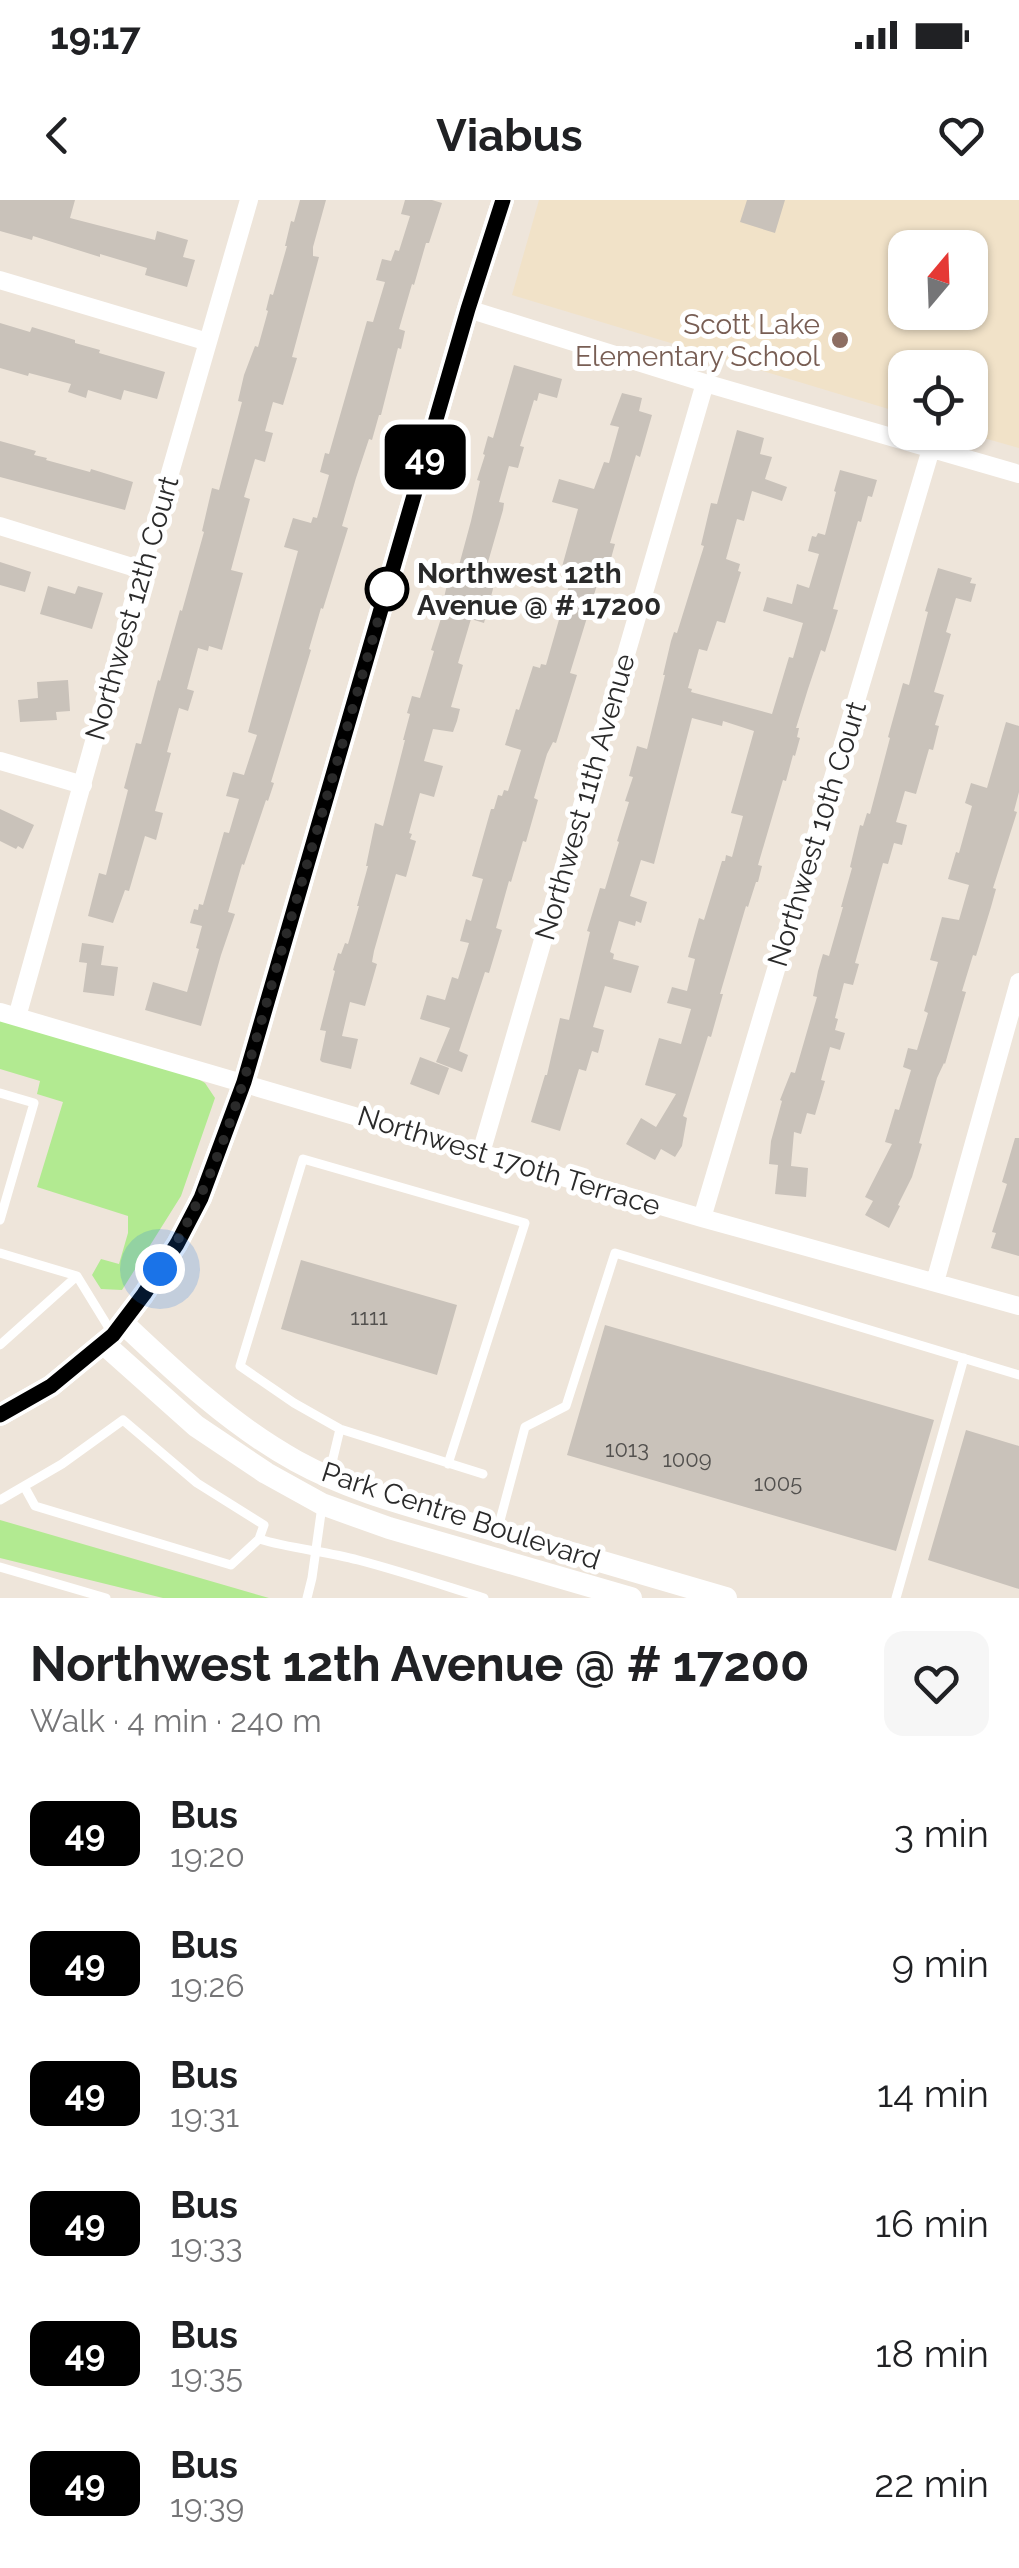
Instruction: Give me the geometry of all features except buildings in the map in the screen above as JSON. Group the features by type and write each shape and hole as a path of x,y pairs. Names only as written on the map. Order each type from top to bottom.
{"street":[{"name":"Northwest 12th Court","path":"8,1014 82,785 249,200"},
{"path":"0,1415 51,1386 113,1334 177,1244 201,1198 244,1082 503,200"},
{"path":"0,280 208,342"},
{"path":"468,309 888,436"},
{"name":"Northwest 11th Avenue","path":"481,1153 706,383"},
{"name":"Northwest 10th Court","path":"702,1218 932,450"},
{"path":"935,450 1019,474"},
{"path":"0,526 142,570"},
{"path":"0,761 82,785"},
{"path":"935,1282 1019,982"},
{"name":"Northwest 170th Terrace","path":"8,1014 702,1218 1019,1306"},
{"name":"Park Centre Boulevard","path":"113,1334 184,1380 238,1423 328,1478 726,1598"},
{"name":"Park Centre Boulevard","path":"113,1334 196,1426 266,1473 322,1504 389,1528 631,1598"},
{"path":"322,1504 328,1478"},
{"path":"490,1557 498,1531"}],"lane":[{"path":"0,1093 34,1103 0,1220"},
{"path":"448,1464 525,1223 303,1159 240,1366 294,1404 340,1429 448,1464 483,1474"},
{"path":"0,1253 77,1276 113,1334"},
{"path":"498,1531 525,1427 566,1406 615,1253 1019,1375"},
{"path":"0,1346 77,1276"},
{"path":"896,1598 964,1358"},
{"path":"0,1500 24,1486 62,1464 124,1420 197,1483 264,1526 259,1539 231,1564 35,1506 24,1486"},
{"path":"328,1478 340,1429"},
{"path":"306,1598 322,1504"},
{"path":"259,1539 358,1560 484,1598"},
{"path":"0,1567 106,1598"}],"shaded area":[{"name":"Scott Lake Elementary School","path":"539,200 1019,200 1019,448 988,439 988,350 888,350 888,409 512,295"}],"green space":[{"path":"0,1019 195,1077 205,1083 215,1098 181,1196 122,1290 101,1289 92,1275 101,1259 119,1264 128,1233 128,1216 37,1187 63,1102 37,1094 40,1081 0,1069"},
{"path":"0,1520 269,1598 163,1598 0,1558"}],"bus line":[{"name":"49","path":"0,1415 51,1386 113,1335 177,1244 201,1198 244,1082 503,200"}],"place":[{"name":"Scott Lake Elementary School","path":"840,340"},
{"name":"Northwest 12th Avenue @ # 17200","path":"387,589"}],"route":[{"path":"160,1269 201,1198 244,1082 387,589"}]}
